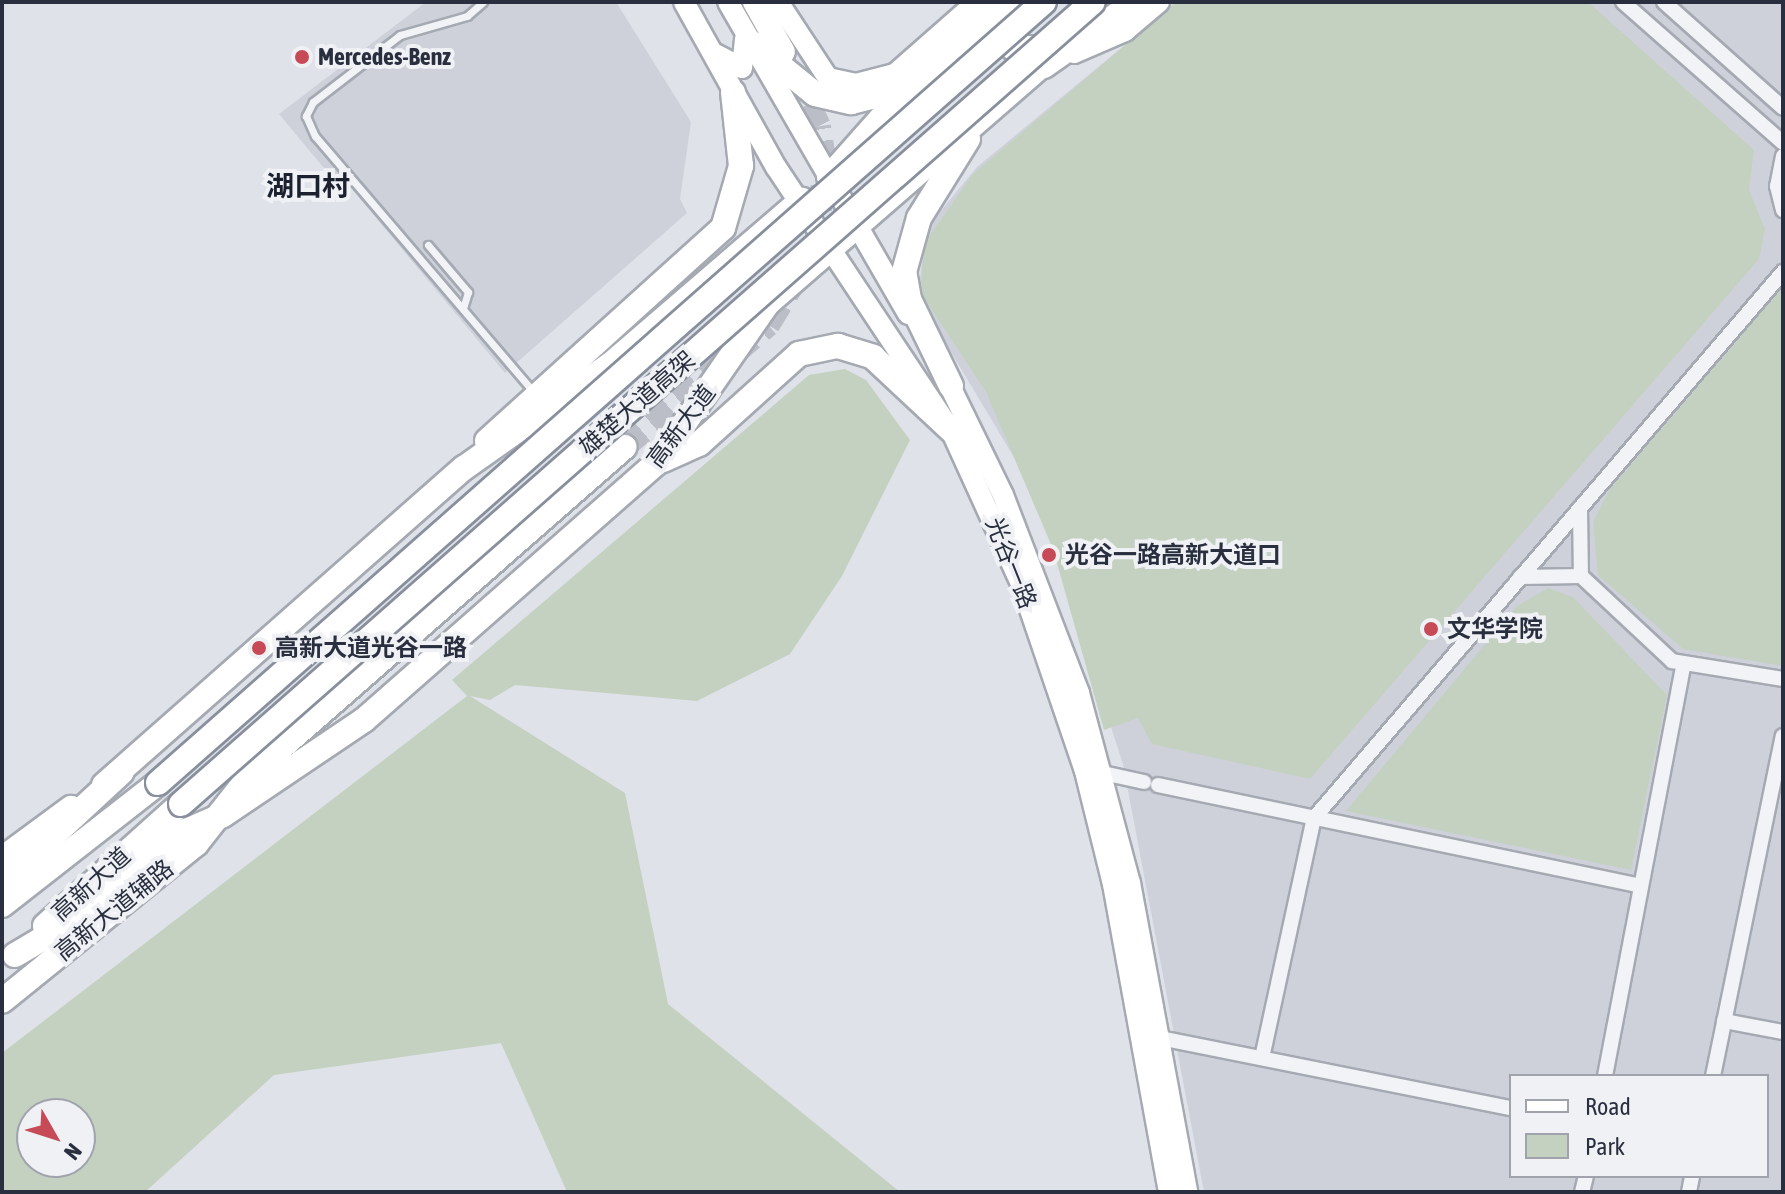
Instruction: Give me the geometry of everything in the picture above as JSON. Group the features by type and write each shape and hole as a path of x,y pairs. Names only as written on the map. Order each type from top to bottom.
{"main road":[{"name":"光谷一路","path":"684,2 733,92 800,202 889,341 951,430 1022,586 1085,771 1169,1192"},
{"name":"光谷一路","path":"728,2 951,386 1048,602 1103,773 1160,1038 1187,1192"},
{"path":"755,2 783,52"},
{"path":"778,2 828,78 856,84 895,74 977,2"},
{"name":"雄楚大道高架","path":"158,783 1044,2"},
{"path":"1044,66 1135,2"},
{"path":"1044,66 1125,31 1159,2"},
{"path":"1018,7 1013,48 1048,50 1100,4"},
{"name":"雄楚大道高架","path":"181,804 1100,4"},
{"name":"高新大道","path":"223,815 364,720 657,463 767,304 1044,66 1100,4"},
{"path":"829,177 909,87 1018,7"},
{"path":"2,883 464,468 657,324 829,177 1018,7"},
{"path":"709,48 727,66 742,68 748,36"},
{"path":"748,36 815,94 877,100 909,87"},
{"path":"464,468 535,393 723,228 741,166 733,92"},
{"path":"951,386 909,299 904,272 919,218 973,129"},
{"path":"889,341 888,310 913,323"},
{"path":"657,324 694,316 713,326 716,379"},
{"path":"657,463 699,444 799,354 838,346 873,357 951,430"},
{"path":"8,960 89,911 186,831 223,815 252,773 624,447"},
{"path":"2,859 122,772"},
{"name":"高新大道","path":"2,905 158,783"},
{"name":"高新大道","path":"8,960 181,804"},
{"name":"高新大道辅路","path":"2,1001 223,815"}],"street":[{"path":"1623,2 1783,143"},
{"path":"1664,2 1783,108"},
{"path":"1783,156 1777,186 1783,210"},
{"path":"1262,1058 1314,818 1783,272"},
{"path":"1580,508 1581,576"},
{"path":"1520,577 1581,576 1672,661 1783,679"},
{"path":"1605,1074 1684,663"},
{"path":"1713,1074 1783,736"},
{"path":"1103,773 1641,886"},
{"path":"1724,1021 1783,1032"},
{"path":"1160,1038 1509,1108"}],"lane":[{"path":"483,2 467,16 400,35 313,102 306,116 315,136 535,393"},
{"path":"428,245 468,292 463,308"}],"shaded area":[{"path":"426,2 616,2 691,122 680,199 687,213 505,373 343,178 328,173 279,114"},
{"name":"文华学院","path":"1177,2 1783,2 1783,1192 1204,1192 1123,764 1036,494 918,297 925,230 977,167"}],"green space":[{"path":"1176,2 1588,2 1754,150 1749,190 1765,229 1759,259 1310,779 1152,744 1138,718 1104,730 1053,549 986,392 920,292 925,242 973,174"},
{"path":"1783,287 1783,666 1683,649 1598,575 1593,522 1610,489"},
{"path":"845,369 866,380 910,440 842,576 790,654 697,701 515,685 490,700 470,696 625,793 668,1004 900,1192 567,1192 501,1043 274,1075 145,1192 2,1192 2,1053 467,696 452,680 809,375"},
{"path":"1548,588 1573,597 1667,695 1631,870 1346,811 1517,606"}],"tunnel":[{"path":"624,447 768,325 816,246 825,165 819,126 795,77"}],"place":[{"name":"Mercedes-Benz","path":"302,57"},
{"name":"光谷一路高新大道口","path":"1049,555"},
{"name":"文华学院","path":"1431,629"},
{"name":"高新大道光谷一路","path":"259,648"}],"district":[{"name":"湖口村","path":"308,186"}]}
